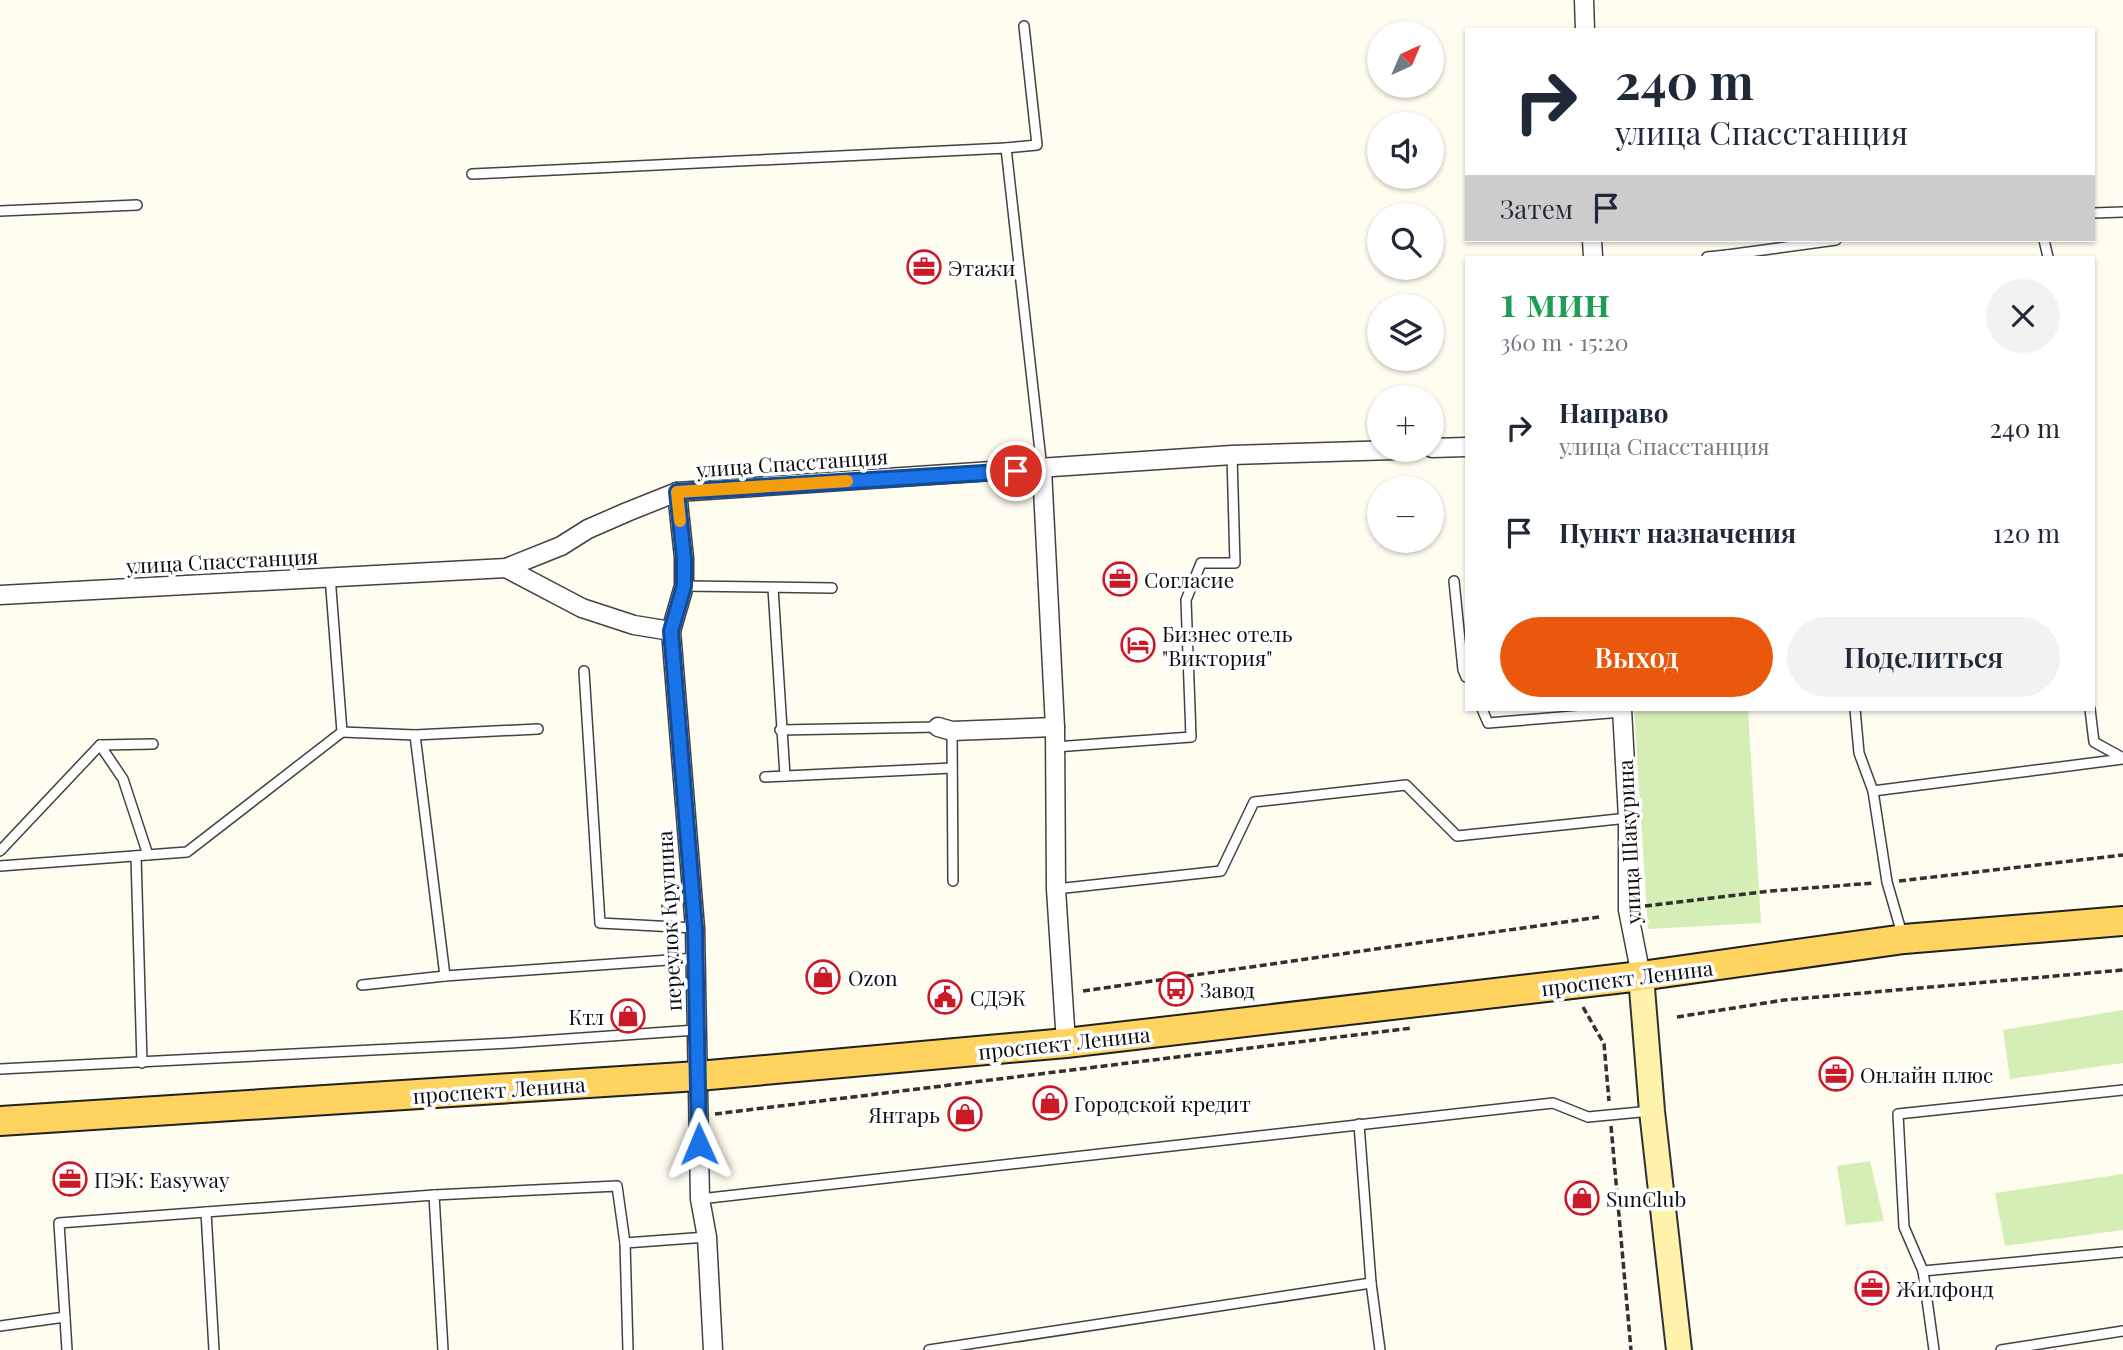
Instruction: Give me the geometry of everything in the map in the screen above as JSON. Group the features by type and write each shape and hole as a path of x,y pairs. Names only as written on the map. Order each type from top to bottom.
{"main road":[{"name":"проспект Ленина","path":"0,1121 698,1076 1066,1043 1641,976 1904,939 2123,921"},
{"name":"улица Шакурина","path":"1641,976 1652,1111 1679,1350"}],"street":[{"path":"1584,0 1586,28"},
{"path":"1444,448 1465,447"},
{"name":"улица Спасстанция","path":"0,595 506,568 561,546 588,529 677,492 1232,455 1367,451"},
{"path":"1042,469 1055,727 1056,889 1066,1043"},
{"name":"переулок Крупина","path":"677,492 684,586 671,631 695,928 700,1199 707,1237 713,1350"},
{"path":"506,568 582,608 634,625 671,631"},
{"name":"улица Шакурина","path":"1622,711 1628,818 1628,910 1641,976"},
{"path":"945,729 1055,727"}],"lane":[{"path":"472,174 1037,145 1024,26"},
{"path":"1006,148 1042,469"},
{"path":"0,211 138,205"},
{"path":"2095,214 2123,212"},
{"path":"1727,256 1822,242"},
{"path":"1055,747 1191,737 1186,600 1201,563 1235,563 1232,455"},
{"path":"330,576 342,732"},
{"path":"1454,581 1465,674"},
{"path":"684,586 832,588"},
{"path":"773,588 785,776"},
{"path":"584,671 600,923 695,928"},
{"path":"1483,711 1488,723 1612,711"},
{"path":"1855,711 1859,753 1873,791 1887,882 1904,939"},
{"path":"2090,711 2094,742 2123,758"},
{"path":"0,866 187,852 342,732 415,735 538,729"},
{"path":"780,730 945,729 952,768 953,881"},
{"path":"415,735 446,976"},
{"path":"0,851 100,745 153,744"},
{"path":"100,745 123,779 148,855"},
{"path":"1873,791 2123,758"},
{"path":"765,777 952,768"},
{"path":"1056,889 1221,871 1254,802 1406,785 1457,836 1628,818"},
{"path":"136,856 142,1063"},
{"path":"362,985 446,976 696,958"},
{"path":"0,1069 696,1030"},
{"path":"1934,1350 1923,1271 1904,1227 1898,1114 2123,1090"},
{"path":"700,1199 1553,1103 1588,1117 1652,1111"},
{"path":"1359,1124 1371,1283 1380,1350"},
{"path":"67,1350 59,1223 434,1195 617,1186 625,1242 628,1350"},
{"path":"434,1195 443,1350"},
{"path":"206,1212 214,1350"},
{"path":"625,1242 707,1237"},
{"path":"1923,1271 2123,1252"},
{"path":"929,1350 1371,1283"},
{"path":"0,1326 65,1317"},
{"path":"2001,1350 2123,1331"}],"path":[{"path":"1645,906 1968,874 2123,855"},
{"path":"1083,991 1599,917"},
{"path":"1677,1017 1784,1000 2123,970"},
{"path":"1571,1008 1585,1007 1604,1044 1631,1350"},
{"path":"699,1116 1419,1027"}],"green space":[{"path":"1634,711 1748,711 1761,923 1648,929"},
{"path":"2123,1010 2123,1063 2010,1079 2003,1030"},
{"path":"1870,1161 1884,1221 1846,1225 1837,1166"},
{"path":"2123,1174 2123,1230 2005,1246 1995,1193"}],"slow traffic":[{"path":"680,521 677,492 847,481"}],"place":[{"name":"Этажи","path":"924,267"},
{"name":"Согласие","path":"1120,579"},
{"name":"Бизнес отель \"Виктория\"","path":"1138,645"},
{"name":"Ozon","path":"823,977"},
{"name":"Завод","path":"1176,989"},
{"name":"СДЭК","path":"945,997"},
{"name":"Ктл","path":"628,1016"},
{"name":"Онлайн плюс","path":"1836,1074"},
{"name":"Городской кредит","path":"1050,1103"},
{"name":"Янтарь","path":"965,1114"},
{"name":"ПЭК: Easyway","path":"70,1179"},
{"name":"SunClub","path":"1582,1198"},
{"name":"Жилфонд","path":"1872,1288"}],"route":[{"path":"699,1144 695,928 671,631 684,586 677,492 1016,471"}]}
